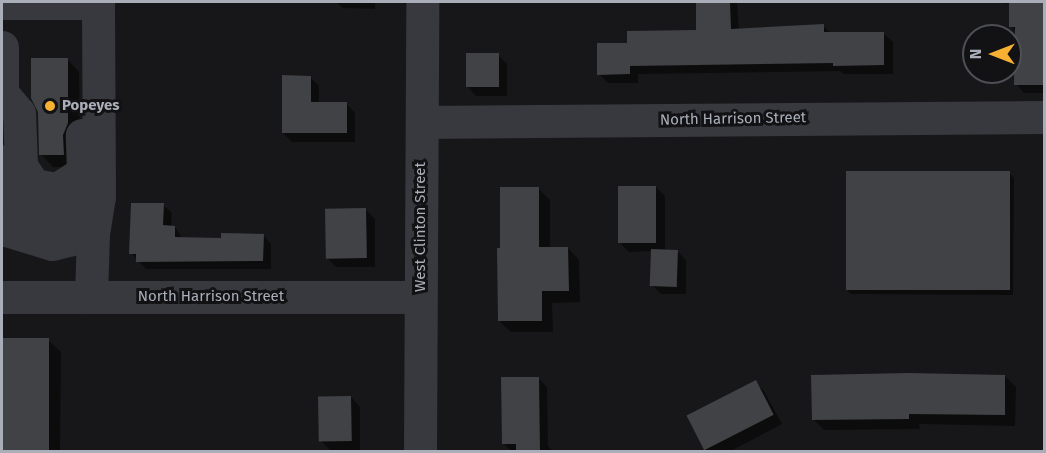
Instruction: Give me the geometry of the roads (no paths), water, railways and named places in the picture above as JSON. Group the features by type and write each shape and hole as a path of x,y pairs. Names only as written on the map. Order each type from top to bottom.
{"street":[{"path":"2,3 98,2 99,197 93,234 91,297"},
{"name":"West Clinton Street","path":"420,452 422,2"},
{"path":"2,47 2,94 19,113 21,166 34,184 57,189 83,172 80,64 98,43"},
{"name":"North Harrison Street","path":"422,122 1044,117"},
{"path":"2,222 6,230 52,244 93,234"},
{"name":"North Harrison Street","path":"2,297 420,297"}],"place":[{"name":"Popeyes","path":"50,106"}]}
